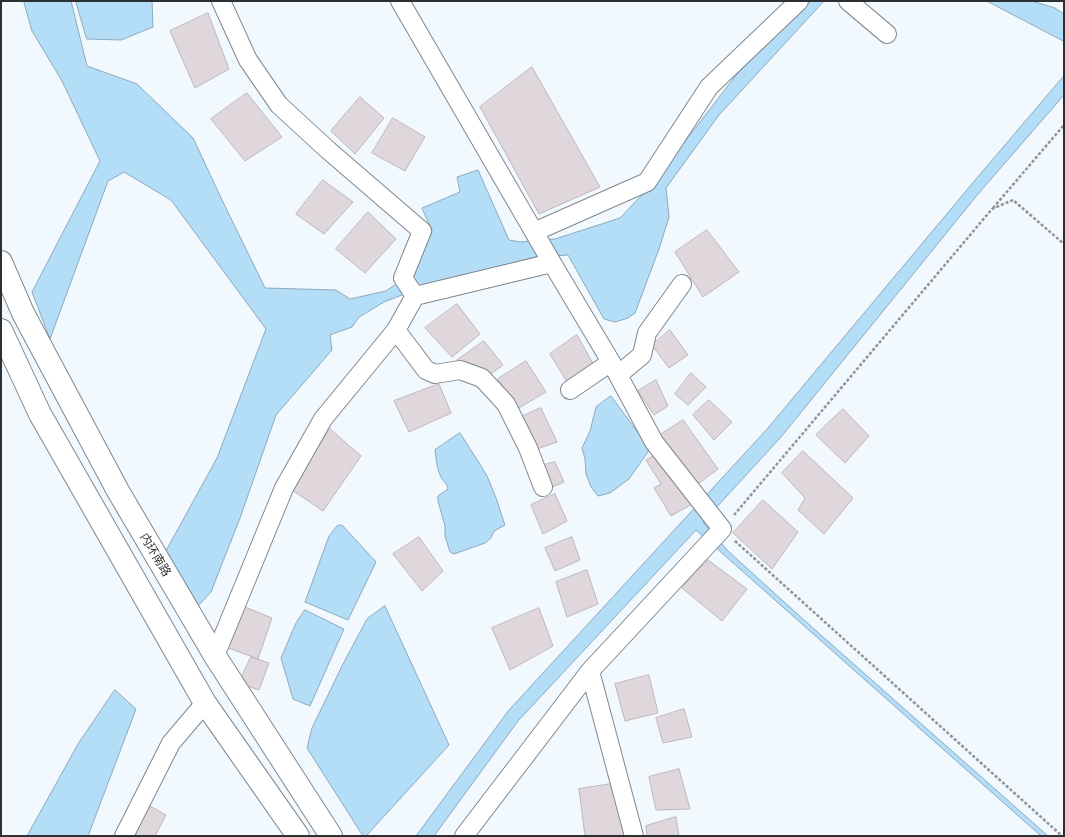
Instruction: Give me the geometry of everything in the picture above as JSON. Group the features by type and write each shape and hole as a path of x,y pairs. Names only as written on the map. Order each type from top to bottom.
{"main road":[{"name":"内环南路","path":"1,262 23,313 118,491 215,656 331,836"},
{"path":"1,330 40,414 205,703 298,836"}],"street":[{"path":"221,1 248,60 279,105 328,150 422,231 404,278 415,296"},
{"path":"400,1 615,369 654,442 722,529 590,671 464,836"},
{"path":"534,232 647,182 709,87 799,1"},
{"path":"848,1 887,34"},
{"path":"215,656 284,488 323,419 396,330 415,296 552,263"},
{"path":"570,390 642,355 647,333 682,284"},
{"path":"396,330 426,370 435,374 460,370 482,378 506,404 528,448 543,487"},
{"path":"590,671 634,836"},
{"path":"124,836 171,743 205,703"}],"path":[{"path":"1062,836 722,529 1064,124"},
{"path":"992,210 1013,200 1064,244"}],"water":[{"path":"24,1 71,1 87,66 137,84 193,138 265,288 336,290 350,299 386,291 413,272 432,231 422,208 460,192 457,177 478,170 509,240 520,242 555,239 620,218 652,184 737,74 811,1 824,1 719,115 666,188 669,217 659,249 635,313 628,318 615,322 604,319 568,255 535,257 425,286 384,302 359,317 352,327 330,335 332,350 276,415 240,518 211,592 197,607 162,558 217,458 266,329 171,200 124,172 108,181 50,339 32,292 100,161 62,81 32,31"},
{"path":"76,1 152,1 153,27 121,40 87,39"},
{"path":"987,1 1032,1 1055,8 1064,14 1064,41"},
{"path":"1064,76 1064,95 978,194 781,437 703,522 728,551 1048,836 1041,836 696,530 518,721 434,836 416,836 509,710 768,428"},
{"path":"611,396 650,449 629,479 610,493 598,496 591,487 586,474 585,459 582,448 590,431 596,407"},
{"path":"460,433 487,476 505,525 494,531 491,538 485,543 454,554 450,552 445,536 445,526 438,501 438,496 448,489 439,471 435,450"},
{"path":"342,525 376,562 348,620 305,602 329,536 337,526"},
{"path":"385,606 449,745 366,836 363,836 307,748 312,728 367,619"},
{"path":"305,610 344,629 310,706 293,699 281,658 296,623"},
{"path":"115,690 136,709 88,836 27,836 78,744"}],"building":[{"path":"208,13 229,69 195,88 170,31"},
{"path":"532,67 600,187 539,214 480,107"},
{"path":"247,93 282,137 245,161 211,119"},
{"path":"360,97 384,118 355,154 331,131"},
{"path":"393,118 425,137 405,171 372,153"},
{"path":"323,180 353,202 324,234 296,214"},
{"path":"368,212 396,239 365,273 336,249"},
{"path":"707,230 739,272 703,297 675,252"},
{"path":"457,304 480,334 452,357 425,328"},
{"path":"670,330 688,355 669,368 652,345"},
{"path":"577,335 596,369 570,387 550,354"},
{"path":"484,341 503,365 485,378 456,361"},
{"path":"526,361 546,392 517,409 498,379"},
{"path":"691,373 706,387 688,405 675,394"},
{"path":"656,380 668,406 654,415 638,391"},
{"path":"439,384 451,413 409,432 394,401"},
{"path":"709,400 732,422 714,440 693,415"},
{"path":"541,408 557,442 531,451 516,419"},
{"path":"843,409 869,436 845,463 816,435"},
{"path":"683,420 718,469 694,487 660,435"},
{"path":"330,429 361,456 323,511 292,490"},
{"path":"803,451 853,498 824,534 798,510 805,498 782,473"},
{"path":"658,454 694,503 671,516 654,488 661,484 646,460"},
{"path":"555,462 564,482 546,490 537,467"},
{"path":"555,494 567,521 543,534 531,505"},
{"path":"763,500 798,532 772,569 733,533"},
{"path":"419,537 443,571 422,591 393,554"},
{"path":"572,537 580,560 555,571 545,548"},
{"path":"708,560 747,589 722,621 682,588"},
{"path":"587,570 598,604 567,617 556,582"},
{"path":"240,605 272,618 258,659 223,646"},
{"path":"539,608 553,646 510,670 492,628"},
{"path":"251,657 269,663 259,690 239,683"},
{"path":"649,675 658,713 625,721 615,684"},
{"path":"684,709 692,737 663,743 656,718"},
{"path":"679,769 690,809 656,810 649,777"},
{"path":"611,784 626,836 585,836 579,789"},
{"path":"150,806 166,815 155,836 134,836"},
{"path":"676,817 679,836 647,836 646,826"}]}
